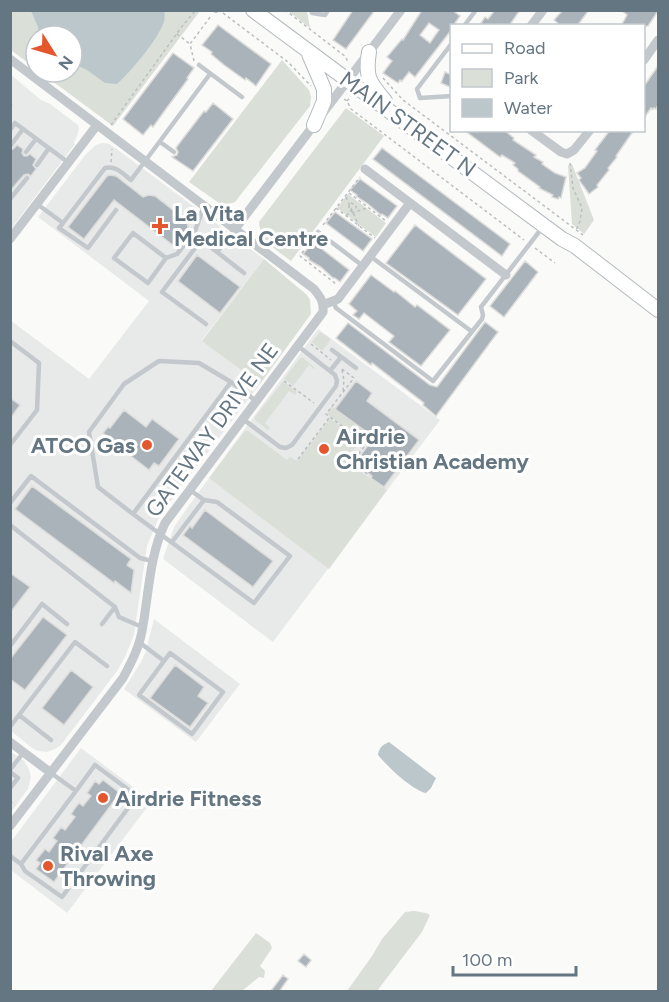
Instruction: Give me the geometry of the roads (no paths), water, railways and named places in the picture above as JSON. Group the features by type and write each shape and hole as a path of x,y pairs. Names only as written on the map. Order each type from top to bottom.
{"street":[{"name":"MAIN STREET N","path":"253,10 658,310"},
{"path":"235,229 401,10"},
{"path":"532,24 543,10"},
{"path":"645,59 658,40"},
{"path":"308,52 324,89 324,101 314,125"},
{"path":"369,52 366,68 373,86 405,122"},
{"path":"10,59 314,289 324,305 338,299 410,203"},
{"path":"10,239 97,125"},
{"path":"534,132 567,154 574,150 588,132"},
{"path":"365,169 506,275"},
{"name":"GATEWAY DRIVE NE","path":"10,826 123,678 131,664 139,642 152,561 165,523 323,312 324,305"},
{"path":"10,742 51,773"}],"lane":[{"path":"312,10 312,13 324,15 328,10"},
{"path":"466,24 476,10"},
{"path":"450,46 417,89 420,98 450,96"},
{"path":"199,65 242,97"},
{"path":"116,210 88,248 60,228 105,168 111,166 116,168 131,180 210,74"},
{"path":"10,130 15,123 69,163"},
{"path":"11,145 23,129"},
{"path":"27,152 36,139"},
{"path":"160,142 174,152"},
{"path":"37,165 49,148"},
{"path":"10,199 27,178"},
{"path":"37,204 63,222"},
{"path":"166,258 133,233 114,258 148,283 166,258 177,254 195,231 204,206"},
{"path":"333,301 336,308 433,381 483,315 481,307 544,226"},
{"path":"217,252 235,229"},
{"path":"318,232 363,266"},
{"path":"206,324 162,292 201,240 244,273"},
{"path":"370,256 471,331"},
{"path":"10,341 39,363 37,410 10,445"},
{"path":"243,419 280,447 286,448 292,445 320,408 336,386 337,381 335,375 301,342"},
{"path":"332,350 356,368"},
{"path":"330,371 341,357"},
{"path":"190,490 204,500 218,502 290,556 254,603 98,487 89,432 124,384 159,361 200,363 256,401"},
{"path":"133,514 231,382"},
{"path":"10,503 31,476 140,558 152,561"},
{"path":"172,542 204,500"},
{"path":"10,525 115,607 118,617 142,627"},
{"path":"10,646 42,604 68,624"},
{"path":"102,624 115,607"},
{"path":"10,727 75,642 107,666"},
{"path":"139,642 164,661"},
{"path":"170,652 223,692 192,734 139,694 164,661 170,652"},
{"path":"19,716 51,740"},
{"path":"10,788 18,778 10,771 24,752"},
{"path":"10,856 21,864 25,872 62,897 137,796 95,765 21,864"},
{"path":"51,773 76,791"}],"water":[{"path":"164,10 165,17 155,39 117,84 105,83 84,69 84,24 37,24 31,11"},
{"path":"389,742 436,778 426,793 407,783 378,755 381,747"}],"place":[{"name":"La Vita Medical Centre","path":"160,226"},
{"name":"ATCO Gas","path":"147,445"},
{"name":"Airdrie Christian Academy","path":"324,449"},
{"name":"Airdrie Fitness","path":"103,798"},
{"name":"Rival Axe Throwing","path":"48,866"}]}
